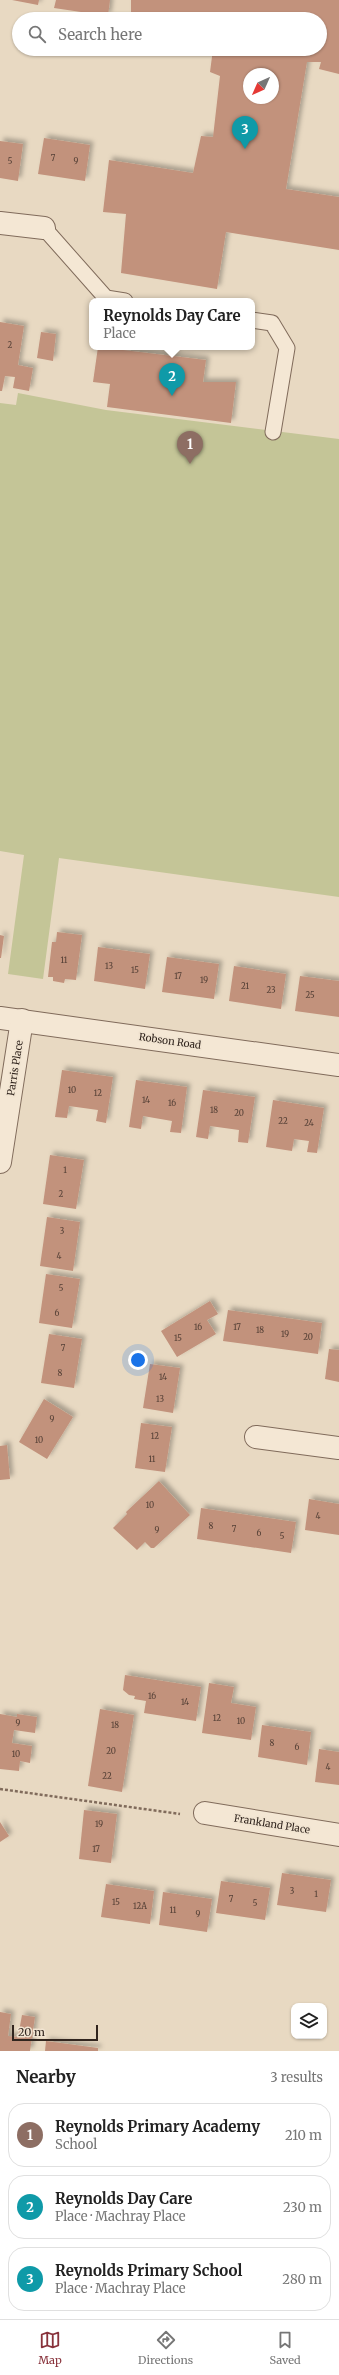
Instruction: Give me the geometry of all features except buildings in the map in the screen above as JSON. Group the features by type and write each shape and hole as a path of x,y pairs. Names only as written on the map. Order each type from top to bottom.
{"street":[{"path":"0,223 44,228"},
{"name":"Robson Road","path":"0,1018 339,1065"},
{"name":"Parris Place","path":"0,1162 22,1020"},
{"path":"256,1437 339,1448"},
{"name":"Frankland Place","path":"205,1813 339,1835"}],"lane":[{"path":"44,228 106,298"},
{"path":"255,320 272,323 287,348 273,432"}],"path":[{"path":"0,1788 186,1815 205,1813"}],"green space":[{"path":"18,393 106,410 339,439 339,897 59,858 43,979 8,974 24,855 0,851 0,403 16,405"}],"place":[{"name":"Reynolds Primary School","path":"245,149"},
{"name":"Reynolds Day Care","path":"172,396"},
{"name":"Reynolds Primary Academy","path":"190,464"}]}
